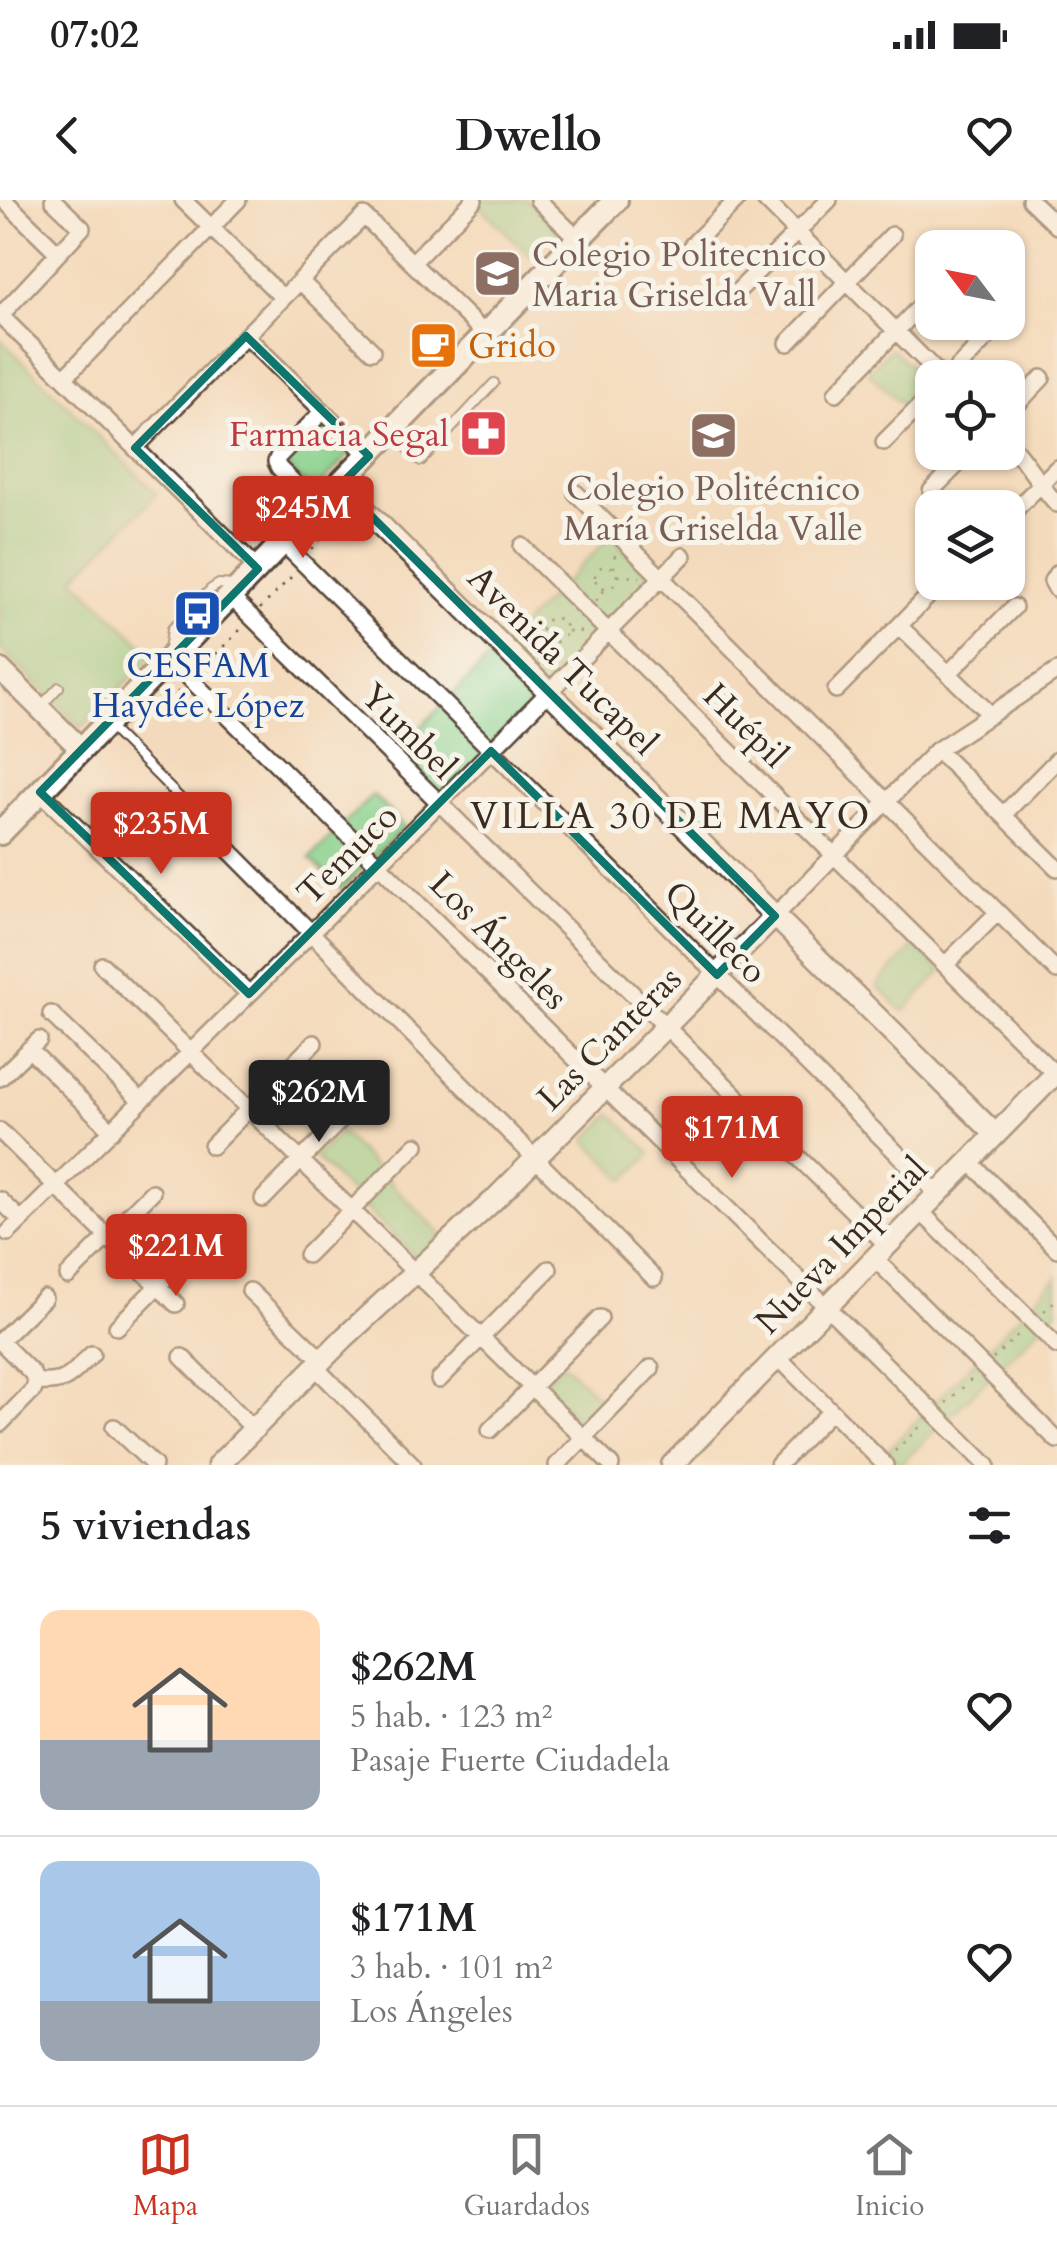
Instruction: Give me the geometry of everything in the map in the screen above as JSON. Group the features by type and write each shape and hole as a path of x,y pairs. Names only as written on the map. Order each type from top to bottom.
{"main road":[{"path":"0,833 82,750 113,731 170,659 318,507 346,491 368,456 616,200"}],"street":[{"path":"4,200 58,254"},
{"path":"0,316 82,228 53,200"},
{"path":"183,200 283,298"},
{"path":"64,378 238,200"},
{"path":"412,262 474,200"},
{"path":"538,200 578,240"},
{"path":"692,245 737,200"},
{"path":"765,200 927,360"},
{"path":"738,291 829,200"},
{"path":"1030,200 1057,226"},
{"path":"135,448 364,216 486,335"},
{"path":"788,344 892,236"},
{"path":"300,281 372,351"},
{"path":"836,393 915,312"},
{"name":"Yumbel","path":"0,316 135,448 244,584 252,618 666,1026 1057,1440"},
{"path":"246,336 368,456"},
{"path":"964,360 984,340"},
{"path":"1025,396 1042,378"},
{"path":"318,507 276,462 323,411"},
{"path":"884,442 915,411"},
{"path":"1025,462 1057,504"},
{"path":"1025,500 1057,468"},
{"path":"931,490 952,470"},
{"name":"Avenida Tucapel","path":"346,491 995,1134"},
{"path":"576,493 1057,971"},
{"name":"Quilleco","path":"283,543 938,1194"},
{"name":"Huépil","path":"522,546 1056,1073"},
{"name":"Temuco","path":"8,1233 684,556"},
{"path":"836,690 924,600"},
{"path":"948,674 1014,607"},
{"path":"899,626 990,714"},
{"name":"Los Ángeles","path":"170,659 987,1465"},
{"path":"2,676 82,750"},
{"name":"Las Canteras","path":"218,1465 318,1364 535,1159 937,750 990,714 1053,681"},
{"path":"937,750 1056,864"},
{"path":"1003,814 1057,760"},
{"path":"40,792 250,994"},
{"path":"213,834 654,1278"},
{"path":"945,965 998,912"},
{"path":"102,965 612,1465"},
{"path":"51,1014 139,1104"},
{"path":"212,1146 314,1043"},
{"path":"0,1078 34,1045 112,1131"},
{"name":"Nueva Imperial","path":"672,1465 1056,1073"},
{"path":"263,1198 368,1092"},
{"path":"0,1131 176,1304"},
{"path":"307,1254 416,1145"},
{"path":"970,1161 1057,1249"},
{"path":"68,1276 152,1192"},
{"path":"0,1200 21,1220"},
{"path":"920,1211 1057,1346"},
{"path":"116,1327 204,1240"},
{"path":"439,1380 549,1269"},
{"path":"250,1290 413,1465"},
{"path":"0,1424 34,1389 36,1382 0,1341 44,1298"},
{"path":"490,1430 600,1318"},
{"path":"36,1382 57,1383 66,1379 92,1354"},
{"path":"777,1356 879,1462"},
{"path":"182,1357 254,1429"},
{"path":"557,1465 651,1368"},
{"path":"778,1465 831,1411"},
{"path":"114,1427 154,1465"},
{"path":"385,1465 399,1451"}],"lane":[{"path":"391,433 421,461 494,383"},
{"path":"39,708 59,687"},
{"path":"113,731 186,804"}],"path":[{"path":"113,731 148,710 163,707 252,618 340,519 346,491"},
{"path":"604,566 611,567 617,576 615,582 606,588 599,586 596,572 604,566"},
{"path":"500,643 515,637 548,641 558,642 564,638 566,627 561,620 554,618 544,624 543,635 548,641"},
{"path":"879,1462 1057,1299"}],"highlighted area":[{"path":"246,336 369,456 340,485 775,916 717,975 491,751 249,994 40,792 258,569 135,448"}],"green space":[{"path":"474,200 528,200 559,230 530,256"},
{"path":"0,339 157,494 74,578 153,655 82,728 0,649"},
{"path":"891,348 915,371 915,396 904,407 868,372"},
{"path":"322,421 353,450 314,492 283,463"},
{"path":"611,536 653,578 441,799 395,753"},
{"path":"373,795 404,827 341,889 310,858"},
{"path":"915,945 942,971 904,1012 877,986"},
{"path":"612,1114 651,1154 625,1180 586,1140"},
{"path":"340,1132 442,1235 417,1260 315,1157"},
{"path":"1057,1277 1057,1311 900,1465 887,1451"},
{"path":"563,1363 605,1404 583,1426 541,1385"}],"place":[{"name":"Colegio Politecnico Maria Griselda Vall","path":"497,274"},
{"name":"Grido","path":"433,345"},
{"name":"Farmacia Segal","path":"484,434"},
{"name":"Colegio Politécnico María Griselda Valle","path":"713,436"},
{"name":"CESFAM Haydée López","path":"198,613"}],"district":[{"name":"VILLA 30 DE MAYO","path":"671,815"}]}
